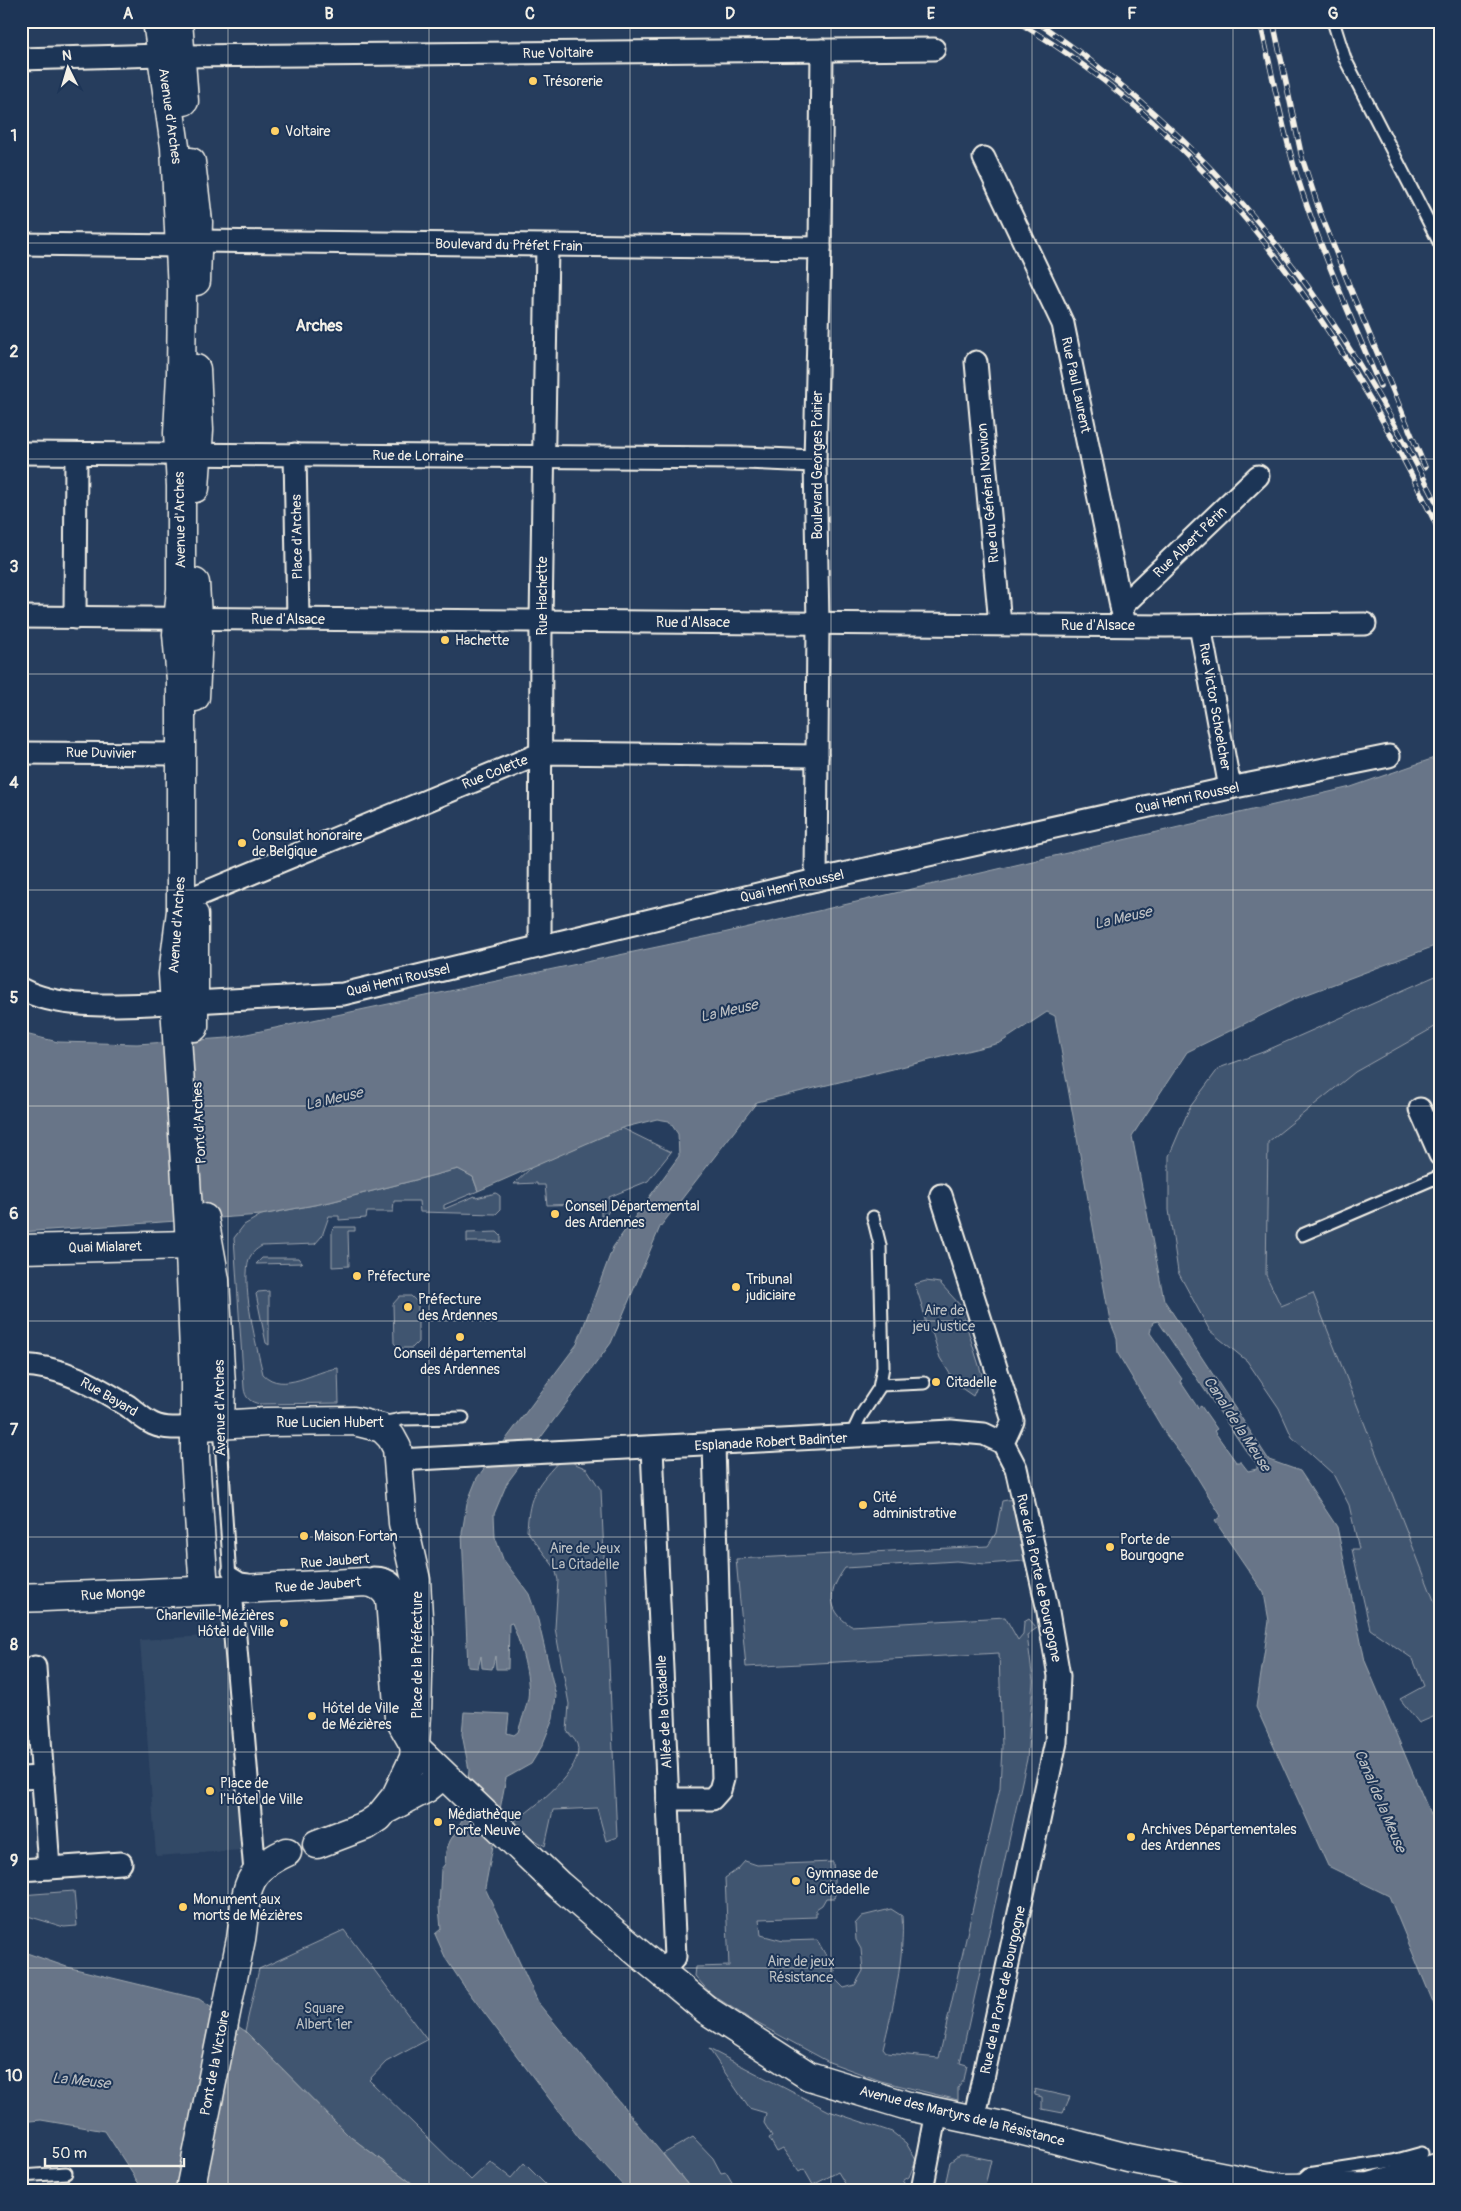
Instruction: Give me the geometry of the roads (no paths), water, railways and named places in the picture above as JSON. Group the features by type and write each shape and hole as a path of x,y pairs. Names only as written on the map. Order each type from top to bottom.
{"main road":[{"name":"Avenue d'Arches","path":"157,21 171,56"},
{"name":"Avenue d'Arches","path":"178,21 171,56 175,146 189,243 182,300 182,375 178,424 188,454 195,487 195,587 188,618 181,754 181,911 174,974 185,1011"},
{"name":"Avenue d'Arches","path":"185,1011 194,897 188,618"},
{"name":"Pont d'Arches","path":"185,1011 194,1233"},
{"name":"Avenue d'Arches","path":"194,1233 208,1426 195,1457 204,1590"},
{"name":"Quai Mialaret","path":"21,1249 194,1233"},
{"name":"Rue Lucien Hubert","path":"208,1426 354,1421 374,1424"},
{"name":"Place de la Préfecture","path":"374,1424 382,1428 391,1437 397,1448 403,1523 416,1580 419,1635 416,1748 412,1766 387,1809"},
{"name":"Rue de Jaubert","path":"204,1590 230,1580 372,1582 383,1588 390,1599 399,1718 416,1748"},
{"name":"Rue Monge","path":"21,1598 204,1590"},
{"path":"416,1748 449,1781"},
{"name":"Place de la Préfecture","path":"317,1844 367,1825 387,1809 427,1788 449,1781"},
{"name":"Avenue des Martyrs de la Résistance","path":"449,1781 559,1885 708,2011 809,2076 908,2106 974,2120 1128,2158 1285,2189 1370,2187 1431,2160"},
{"path":"257,1862 287,1852"},
{"name":"Pont de la Victoire","path":"190,2190 243,1927 246,1895 257,1862"}],"street":[{"name":"Rue Voltaire","path":"21,59 934,49"},
{"name":"Boulevard Georges Poirier","path":"816,880 818,623 815,460 822,50"},
{"name":"Rue Paul Laurent","path":"984,158 1063,324 1123,616"},
{"name":"Boulevard du Préfet Frain","path":"21,244 189,243 820,248"},
{"name":"Rue Hachette","path":"540,946 541,621 546,246"},
{"name":"Rue du Général Nouvion","path":"976,362 1000,624"},
{"name":"Rue de Lorraine","path":"21,454 295,454 815,460"},
{"path":"75,618 76,454"},
{"name":"Place d'Arches","path":"295,454 298,619"},
{"name":"Rue Albert Périn","path":"1123,616 1258,476"},
{"name":"Rue d'Alsace","path":"21,617 1000,624 1123,616 1200,626 1365,624"},
{"name":"Rue Victor Schoelcher","path":"1200,626 1230,788"},
{"name":"Rue Duvivier","path":"21,753 181,754"},
{"name":"Rue Colette","path":"194,897 542,753 817,756"},
{"name":"Quai Henri Roussel","path":"21,989 69,1002 185,1011 344,994 816,880 1230,788 1389,756"},
{"path":"1420,1110 1440,1155"},
{"path":"941,1194 1013,1421 1002,1444"},
{"name":"Rue Bayard","path":"21,1365 40,1366 63,1371 102,1390 154,1424 176,1428 208,1426"},
{"name":"Esplanade Robert Badinter","path":"398,1460 951,1432 984,1434 1002,1444"},
{"path":"668,1800 712,1799 720,1790 723,1779 714,1444"},
{"name":"Rue de la Porte de Bourgogne","path":"974,2120 1056,1742 1058,1676 1047,1606 1016,1468 1002,1444"},
{"name":"Allée de la Citadelle","path":"652,1448 675,1957 662,1972"},
{"path":"230,1580 257,1862"},
{"path":"31,1678 43,1777 49,1868"},
{"path":"21,1778 43,1777"},
{"path":"21,1870 121,1863"},
{"path":"922,2190 937,2112"}],"lane":[{"path":"1333,21 1345,59 1440,244"},
{"path":"1302,1235 1440,1176"},
{"path":"850,1438 880,1385 883,1367 880,1245 873,1217"},
{"path":"880,1385 924,1383"},
{"name":"Rue Lucien Hubert","path":"374,1424 402,1419 463,1418"},
{"name":"Avenue d'Arches","path":"208,1426 230,1580"},
{"name":"Rue Jaubert","path":"230,1580 280,1580 377,1573 391,1577 399,1582 403,1590 404,1616"},
{"path":"405,1646 407,1685 417,1715"},
{"path":"21,2176 66,2173"}],"water":[{"path":"1440,756 1440,944 1297,998 1187,1052 1132,1136 1164,1300 1269,1460 1300,1471 1337,1527 1365,1661 1440,1837 1440,2019 1389,1896 1328,1866 1256,1707 1269,1621 1264,1593 1215,1521 1221,1516 1192,1469 1167,1436 1118,1354 1117,1338 1110,1321 1055,1016 1047,1012 1000,1043 757,1102 660,1227 611,1343 507,1483 494,1514 495,1537 503,1559 529,1594 538,1620 556,1696 553,1719 542,1746 531,1764 506,1778 485,1888 539,2004 692,2190 627,2190 579,2138 464,1986 446,1959 435,1934 441,1929 439,1907 441,1869 445,1864 446,1851 450,1841 465,1816 469,1770 462,1734 464,1712 509,1714 507,1733 514,1735 518,1732 529,1690 521,1650 512,1623 509,1624 508,1669 496,1669 495,1656 492,1669 482,1668 481,1656 478,1668 468,1667 462,1533 467,1503 477,1478 577,1344 613,1247 679,1156 678,1134 669,1121 657,1119 622,1128 478,1191 473,1177 458,1169 330,1202 261,1215 21,1232 21,1033 58,1042 137,1044 228,1038 723,933 1351,787","holes":["1158,1321 1246,1451 1257,1464 1257,1469 1248,1471 1241,1462 1236,1462 1214,1431 1217,1429 1201,1406 1198,1408 1180,1381 1182,1379 1150,1333 1153,1322"]},
{"name":"La Meuse","path":"21,1951 67,1967 199,1999 245,2031 348,2135 421,2190 143,2190 105,2131 41,2120 21,2122"}],"railway":[{"path":"1016,21 1086,67 1151,121 1211,180 1266,244 1316,313 1362,384 1403,458 1440,533"},
{"path":"1035,21 1089,59 1140,101 1188,145 1273,240 1345,342 1410,451 1440,509"},
{"path":"1260,21 1296,173 1325,254 1380,386"},
{"path":"1273,21 1302,158 1320,212 1425,467"}],"place":[{"name":"Trésorerie","path":"533,81"},
{"name":"Voltaire","path":"275,131"},
{"name":"Hachette","path":"445,640"},
{"name":"Consulat honoraire de Belgique","path":"242,843"},
{"name":"Conseil Départemental des Ardennes","path":"555,1214"},
{"name":"Préfecture","path":"357,1276"},
{"name":"Tribunal judiciaire","path":"736,1287"},
{"name":"Préfecture des Ardennes","path":"408,1307"},
{"name":"Conseil départemental des Ardennes","path":"460,1337"},
{"name":"Citadelle","path":"936,1382"},
{"name":"Cité administrative","path":"863,1505"},
{"name":"Maison Fortan","path":"304,1536"},
{"name":"Porte de Bourgogne","path":"1110,1547"},
{"name":"Charleville-Mézières Hôtel de Ville","path":"284,1623"},
{"name":"Hôtel de Ville de Mézières","path":"312,1716"},
{"name":"Place de l'Hôtel de Ville","path":"210,1791"},
{"name":"Médiathèque Porte Neuve","path":"438,1822"},
{"name":"Archives Départementales des Ardennes","path":"1131,1837"},
{"name":"Gymnase de la Citadelle","path":"796,1881"},
{"name":"Monument aux morts de Mézières","path":"183,1907"}],"district":[{"name":"Arches","path":"319,326"}],"park label":[{"name":"Aire de jeu Justice","path":"944,1318"},
{"name":"Aire de Jeux La Citadelle","path":"585,1556"},
{"name":"Aire de jeux Résistance","path":"801,1969"},
{"name":"Square Albert 1er","path":"324,2016"}],"water label":[{"name":"Canal de la Meuse","path":"1237,1424"},
{"name":"Canal de la Meuse","path":"1380,1801"}]}
